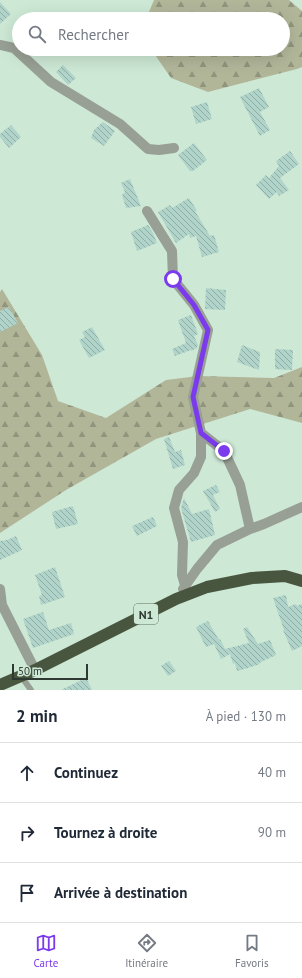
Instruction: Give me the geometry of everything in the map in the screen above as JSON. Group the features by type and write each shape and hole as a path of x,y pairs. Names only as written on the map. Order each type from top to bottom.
{"highway":[{"name":"N1","path":"0,685 35,670 176,599 207,587 252,578 285,576 302,581"}],"street":[{"path":"0,45 12,48"},
{"path":"23,56 51,82 120,124 148,149 159,150 174,148"},
{"path":"147,210 172,251 173,279 194,305 208,330 193,397 201,433 201,457 194,473 179,490 174,508 183,542 182,575 185,585"},
{"path":"201,433 224,451 240,485 250,529"},
{"path":"176,599 185,585 217,545 302,507"},
{"path":"0,589 2,605 35,670"}],"lane":[{"path":"21,676 31,690"}],"green space":[{"path":"154,0 289,0 302,11 302,67 208,92 171,78 156,56 290,56 290,12 149,12"},
{"path":"2,289 42,355 58,401 106,418 166,380 198,376 274,378 302,367 302,423 250,409 156,439 66,490 0,533 0,292"}],"building":[{"path":"0,2 11,14 0,24"},
{"path":"63,65 76,78 68,85 56,72"},
{"path":"259,88 269,107 260,112 270,130 260,136 240,97"},
{"path":"207,102 212,119 196,124 191,107"},
{"path":"103,122 115,131 104,146 91,138 94,130"},
{"path":"11,125 21,137 9,148 0,137 0,134"},
{"path":"194,143 207,160 193,171 190,171 178,155"},
{"path":"290,151 299,164 280,178 289,190 279,196 277,192 269,199 256,185 266,175 269,178 279,166 276,161"},
{"path":"130,179 141,206 126,208 122,195 125,192 121,183"},
{"path":"189,198 210,236 214,235 219,252 202,257 196,236 190,238 189,234 176,243 158,212 170,205 172,208"},
{"path":"148,225 157,243 137,251 131,232"},
{"path":"206,288 226,290 225,310 205,309"},
{"path":"9,307 18,323 0,332 0,311"},
{"path":"191,315 198,334 194,336 198,345 197,348 175,356 172,349 186,343 178,320"},
{"path":"92,327 105,350 89,358 79,340 85,337 82,332"},
{"path":"242,345 260,352 259,370 237,362"},
{"path":"275,349 293,350 292,370 275,369"},
{"path":"169,437 175,452 181,450 185,465 173,469 164,439"},
{"path":"216,485 220,492 213,495 220,509 215,512 203,491"},
{"path":"184,498 192,514 209,509 215,535 191,542 181,508"},
{"path":"73,506 78,524 56,529 52,512"},
{"path":"153,517 157,526 137,536 132,526"},
{"path":"16,536 22,550 0,560 0,541"},
{"path":"55,567 65,597 41,605 39,596 42,595 35,575"},
{"path":"286,595 288,607 296,604 297,606 302,604 302,646 292,651 283,630 273,598"},
{"path":"43,612 49,630 71,623 74,634 33,648 23,619"},
{"path":"208,621 225,649 249,643 243,629 247,627 258,644 270,640 276,655 259,663 260,664 237,671 230,654 221,659 214,644 206,647 196,627"},
{"path":"169,661 176,671 168,676 161,666"},
{"path":"86,678 92,690 61,690"}],"route":[{"path":"173,279 194,305 208,330 193,397 201,433 224,451"}]}
